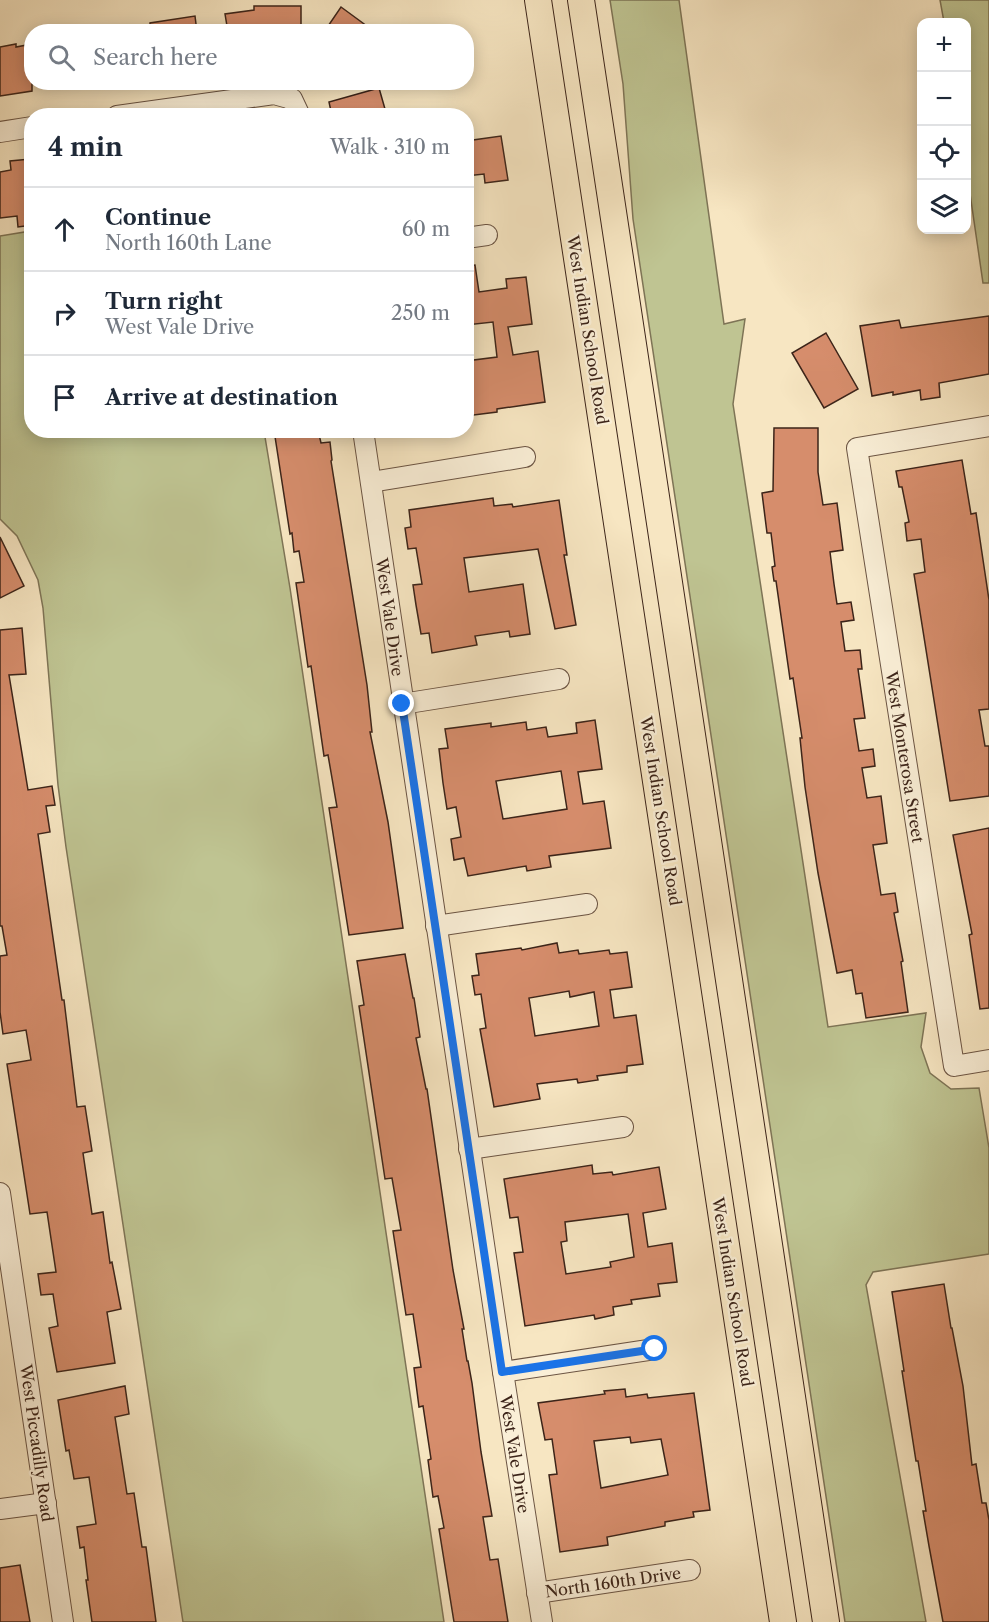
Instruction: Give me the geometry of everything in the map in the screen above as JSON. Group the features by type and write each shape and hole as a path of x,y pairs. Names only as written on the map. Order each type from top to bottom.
{"main road":[{"name":"West Indian School Road","path":"538,0 783,1622"},
{"path":"581,0 826,1622"}],"street":[{"path":"174,108 274,94 296,107"},
{"path":"0,132 24,128"},
{"path":"474,237 487,235"},
{"name":"West Monterosa Street","path":"989,426 857,448 954,1066 989,1060"},
{"name":"West Vale Drive","path":"364,438 435,926 542,1622"},
{"path":"371,482 525,457"},
{"path":"402,704 559,680"},
{"path":"435,926 586,904"},
{"path":"469,1149 623,1127"},
{"name":"West Piccadilly Road","path":"0,1192 63,1622"},
{"path":"502,1372 655,1349"},
{"path":"0,1509 46,1503"},
{"name":"North 160th Drive","path":"537,1593 690,1570"}],"green space":[{"path":"610,0 679,0 724,324 745,319 733,404 828,1027 926,1013 921,1047 930,1073 951,1089 979,1088 989,1148 989,1254 873,1272 866,1285 926,1622 845,1622 633,219 623,84"},
{"path":"940,0 989,0 989,283 983,283 971,200 971,18 943,18"},
{"path":"24,232 24,438 265,438 290,588 444,1622 183,1622 66,847 58,785 43,608 38,580 17,536 0,519 0,236"}],"building":[{"path":"254,6 301,6 301,24 227,24 225,14 254,10"},
{"path":"341,7 364,24 329,24"},
{"path":"195,16 196,24 150,24"},
{"path":"16,44 16,47 24,46 24,90 32,91 0,96 0,47"},
{"path":"380,90 385,108 330,108 329,102"},
{"path":"501,136 508,180 485,183 484,174 474,175 474,140"},
{"path":"24,160 24,226 18,227 17,216 0,218 0,172 11,170 10,161"},
{"path":"474,265 479,292 507,288 506,279 526,277 532,324 508,327 513,355 538,351 545,402 474,415 474,360 497,357 493,322 474,324"},
{"path":"989,316 989,374 939,383 940,397 921,400 920,390 872,396 860,326 899,320 901,328"},
{"path":"826,333 858,389 824,408 792,353"},
{"path":"774,428 818,428 818,472 823,505 837,503 843,550 830,552 834,584 837,604 851,602 854,620 841,622 845,651 860,650 862,669 858,669 865,718 854,719 859,751 873,749 875,766 862,768 867,798 881,796 887,843 873,845 881,895 895,893 898,912 894,913 903,961 901,962 908,1012 866,1018 862,993 856,994 852,970 837,973 818,873 805,787 800,738 802,738 793,678 790,679 776,581 774,581 772,567 775,566 771,533 767,533 762,493 773,491"},
{"path":"275,438 320,438 321,443 330,442 331,461 367,685 372,732 370,732 388,822 403,928 349,935 329,808 337,807 328,755 324,756 296,583 304,582 299,551 294,552 292,533 290,534"},
{"path":"962,460 971,514 976,513 989,600 989,709 979,710 985,746 989,746 989,796 950,801 914,574 925,572 921,539 907,541 905,523 909,522 902,487 899,487 896,471"},
{"path":"493,498 494,506 512,504 513,507 559,500 567,555 564,555 576,625 555,629 538,549 464,558 469,592 523,584 530,634 510,637 509,631 475,636 477,645 432,653 429,633 421,634 416,605 413,585 422,584 416,548 408,549 405,528 411,527 409,510"},
{"path":"0,537 24,586 0,598"},
{"path":"22,628 26,674 9,675 28,790 52,786 55,805 46,806 50,832 38,834 62,1000 64,1000 77,1107 85,1106 92,1151 83,1153 92,1214 103,1212 110,1263 112,1262 121,1309 107,1312 115,1363 57,1372 49,1328 58,1326 53,1294 41,1295 38,1274 56,1272 47,1212 30,1214 7,1064 31,1060 26,1030 3,1034 0,1012 0,956 7,955 2,926 0,926 0,630"},
{"path":"595,720 602,769 578,772 583,804 604,801 611,848 549,856 551,867 527,871 526,866 468,876 464,858 454,860 451,839 461,837 456,807 447,809 443,783 439,749 448,748 445,729 491,723 491,727 526,722 527,730 546,727 548,737 577,733 576,723","holes":["561,771 567,809 503,819 496,781"]},
{"path":"989,828 989,1008 980,1009 969,935 972,934 953,835"},
{"path":"557,943 559,953 578,950 579,954 609,950 610,954 627,952 632,987 610,990 614,1018 636,1015 643,1064 627,1066 627,1072 597,1076 598,1080 578,1083 577,1079 537,1084 540,1099 494,1107 480,1029 486,1028 481,994 475,995 472,976 479,975 476,954 521,948 522,950","holes":["569,991 570,997 594,992 599,1026 535,1036 529,998"]},
{"path":"405,954 414,998 420,1037 416,1038 427,1089 492,1516 483,1517 490,1560 498,1559 508,1622 454,1622 439,1529 444,1528 438,1496 433,1497 428,1460 431,1459 423,1406 419,1407 414,1368 421,1367 413,1314 406,1315 393,1231 401,1230 392,1178 385,1179 359,1006 364,1005 357,961"},
{"path":"592,1165 593,1174 612,1172 613,1175 659,1167 666,1209 643,1213 648,1247 672,1243 677,1282 658,1284 660,1296 631,1300 632,1304 613,1307 614,1315 595,1319 594,1315 525,1326 514,1253 523,1252 518,1217 510,1218 504,1179","holes":["628,1214 634,1257 610,1262 611,1267 566,1274 561,1242 567,1241 565,1222"]},
{"path":"944,1284 963,1386 972,1465 976,1464 982,1503 986,1503 989,1520 989,1622 943,1622 923,1511 926,1511 902,1371 904,1371 892,1292"},
{"path":"125,1386 129,1414 115,1417 127,1494 134,1493 142,1547 146,1547 156,1622 92,1622 84,1547 80,1548 77,1527 96,1524 89,1477 74,1479 69,1450 66,1451 58,1400"},
{"path":"625,1389 626,1397 647,1394 648,1398 694,1393 710,1510 693,1512 694,1517 665,1522 665,1526 607,1537 608,1545 560,1552 549,1475 557,1474 552,1439 545,1440 538,1403 605,1394 604,1391","holes":["630,1437 631,1443 661,1439 668,1475 601,1488 594,1441"]},
{"path":"20,1565 30,1622 0,1622 0,1568"}],"route":[{"path":"402,704 502,1372 655,1349"}]}
